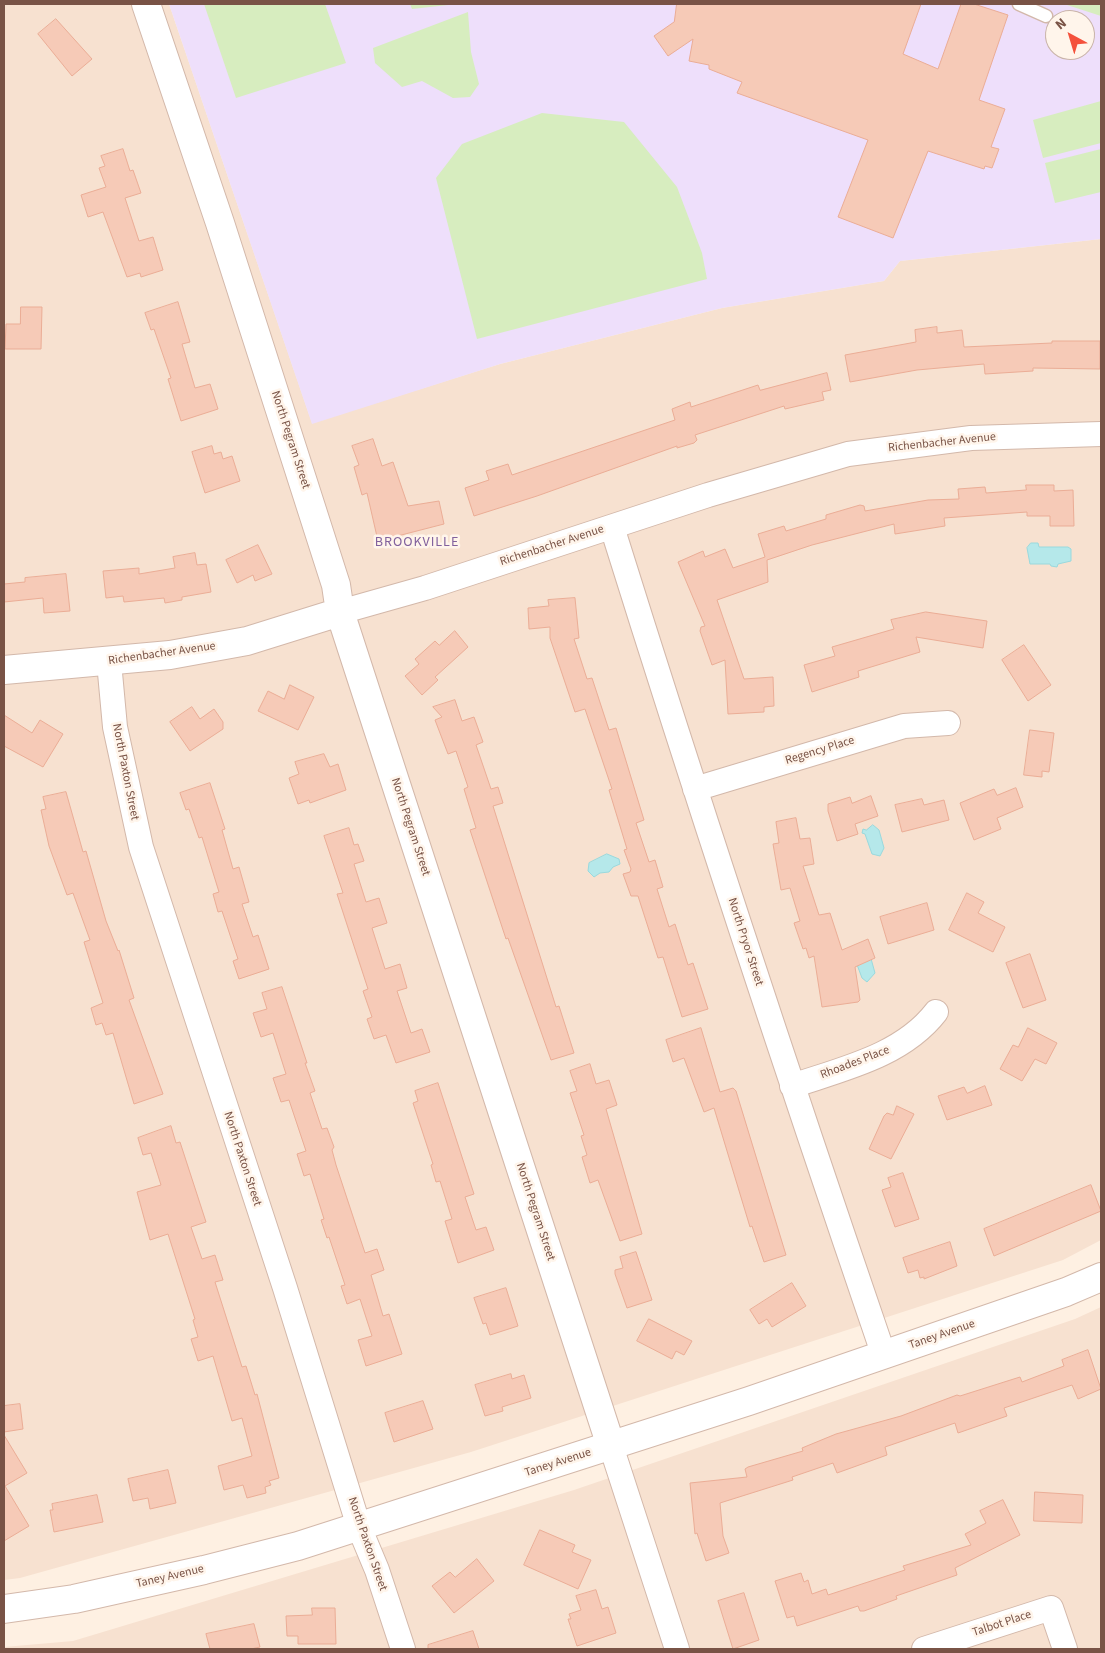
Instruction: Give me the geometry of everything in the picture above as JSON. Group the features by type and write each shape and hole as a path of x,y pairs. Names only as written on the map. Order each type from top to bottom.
{"street":[{"name":"North Pegram Street","path":"146,4 285,423 336,585 340,612 677,1649"},
{"name":"Richenbacher Avenue","path":"4,670 170,655 246,641 386,600 708,495 848,454 971,438 1101,434"},
{"name":"North Pryor Street","path":"612,527 695,789 792,1086 881,1347 882,1356"},
{"name":"North Paxton Street","path":"109,662 115,728 141,848 285,1288 359,1527 377,1570 403,1649"},
{"name":"Regency Place","path":"695,789 904,726 948,723"},
{"name":"Rhoades Place","path":"792,1086 889,1051 926,1026 936,1012"},
{"name":"Taney Avenue","path":"4,1610 74,1599 204,1570 359,1527 882,1356 1066,1292 1101,1276"},
{"name":"Talbot Place","path":"924,1649 1052,1608 1065,1649"}],"lane":[{"path":"1018,4 1045,16"}],"shaded area":[{"path":"4,4 169,4 312,423 500,364 722,308 884,281 900,261 1101,239 1101,1240 1063,1260 471,1452 20,1578 4,1580"},
{"path":"169,4 1101,4 1101,239 900,261 884,281 722,308 500,364 312,424"},
{"path":"1101,1307 1101,1649 4,1649 4,1647 73,1641 574,1490 1075,1319"}],"green space":[{"path":"204,4 325,4 346,63 236,98"},
{"path":"410,4 457,4 412,9"},
{"path":"1064,4 1101,4 1101,16 1095,14 1095,10 1082,10"},
{"path":"468,12 471,52 479,84 470,97 453,98 422,81 402,87 375,63 373,48"},
{"path":"1101,101 1101,143 1043,158 1033,120"},
{"path":"542,113 624,122 677,187 702,253 707,279 477,339 436,178 462,144"},
{"path":"1101,149 1101,192 1055,203 1045,163"}],"water":[{"path":"1031,543 1038,543 1039,547 1068,547 1071,549 1071,561 1058,564 1057,567 1050,564 1030,564 1027,548"},
{"path":"873,825 879,830 884,848 880,856 872,854 865,834 862,833 863,829 866,830"},
{"path":"607,854 619,859 620,864 613,867 609,872 600,873 594,877 588,871 589,863"},
{"path":"870,955 875,973 867,982 862,978 856,962"}],"building":[{"path":"677,4 921,4 903,54 938,69 961,4 974,4 1008,15 979,100 1005,109 991,147 999,149 992,168 985,166 984,169 928,151 893,238 838,217 868,140 737,93 742,82 709,69 709,65 689,61 693,39 668,56 654,36 674,22"},
{"path":"56,19 92,59 72,76 38,34"},
{"path":"123,149 130,171 133,170 141,193 125,198 139,241 153,237 163,270 141,277 140,273 127,277 103,212 88,217 81,195 106,187 99,168 105,166 101,156"},
{"path":"178,302 190,342 182,344 195,388 210,384 218,409 181,421 168,379 171,378 154,329 151,330 145,313"},
{"path":"21,307 42,307 41,349 5,349 6,324 20,324"},
{"path":"937,327 937,333 962,330 964,347 1052,343 1052,341 1100,341 1100,369 1033,368 1033,371 985,374 984,364 917,370 850,382 845,355 916,342 915,330"},
{"path":"827,373 831,390 822,392 824,400 785,409 784,406 695,435 697,440 694,443 677,448 677,446 537,496 474,516 465,488 489,480 486,471 508,464 512,475 675,420 672,409 690,402 691,407 758,385 760,390"},
{"path":"373,439 382,466 393,462 408,506 439,501 444,524 378,541 367,493 362,495 354,467 359,465 352,446"},
{"path":"212,446 214,454 221,452 223,459 232,456 240,481 205,493 192,452"},
{"path":"1026,485 1054,485 1054,491 1073,490 1074,526 1050,526 1050,516 1027,516 1027,512 944,518 945,526 895,534 894,524 812,545 767,560 768,582 717,600 744,679 773,677 774,706 764,707 764,712 728,714 725,660 712,665 700,631 701,627 705,626 678,562 703,551 705,557 725,549 733,568 765,557 758,534 784,526 786,531 826,519 826,515 860,505 864,506 865,511 928,500 959,499 958,489 985,487 986,493 1026,490"},
{"path":"258,545 272,574 255,581 253,575 237,583 226,560"},
{"path":"195,553 197,565 206,564 211,592 182,597 182,600 165,603 164,598 124,602 123,596 106,598 103,571 139,568 139,574 175,568 173,557"},
{"path":"66,574 70,611 44,613 43,598 4,602 4,584 25,582 25,578"},
{"path":"575,598 579,638 574,639 587,679 592,678 609,730 616,728 644,820 636,823 649,862 655,860 663,887 657,889 669,927 675,924 688,965 693,963 708,1009 682,1017 663,957 658,958 638,896 631,896 623,874 630,872 631,869 624,850 627,849 609,790 612,789 585,709 575,712 550,638 550,627 529,629 528,608 549,606 548,600"},
{"path":"926,612 987,621 983,648 916,637 920,652 858,671 859,677 812,692 804,665 835,656 832,647 894,629 891,620"},
{"path":"455,631 468,647 435,677 438,680 422,695 405,676 419,664 415,659 435,641 439,645"},
{"path":"1024,645 1051,685 1028,701 1002,660"},
{"path":"290,685 314,697 298,730 258,711 268,691 284,699"},
{"path":"455,700 462,721 474,717 483,742 476,745 491,789 498,787 503,803 493,806 556,1007 559,1006 574,1053 551,1060 508,938 506,939 470,830 476,828 464,789 468,787 456,751 448,754 435,720 442,717 433,707"},
{"path":"192,707 200,719 214,709 223,722 223,729 190,751 170,722"},
{"path":"4,715 32,733 40,720 63,734 43,767 4,746"},
{"path":"1030,730 1054,733 1049,772 1042,771 1042,777 1024,775"},
{"path":"324,754 330,767 338,764 346,790 310,803 309,800 298,804 289,778 299,774 295,762"},
{"path":"210,783 225,829 222,830 233,869 239,867 249,902 242,904 253,937 258,935 269,969 239,979 233,961 238,959 222,911 218,912 213,894 219,892 202,837 199,838 189,809 186,810 180,793"},
{"path":"1016,788 1023,807 997,818 1001,829 974,840 960,803 994,789 997,795"},
{"path":"66,792 83,852 86,851 106,921 119,950 134,998 129,1000 163,1094 134,1104 113,1033 106,1035 102,1023 96,1025 91,1008 103,1003 84,942 90,940 73,893 67,895 49,846 41,810 46,809 43,797"},
{"path":"871,796 878,816 855,824 858,834 837,841 828,811 828,804 850,797 852,803"},
{"path":"922,799 924,805 944,800 949,820 902,832 895,805"},
{"path":"796,818 800,839 810,838 814,864 803,866 819,915 830,913 842,950 868,939 875,958 855,967 860,1000 858,1002 822,1007 814,956 809,958 806,948 803,949 794,923 800,921 790,888 781,890 773,844 779,843 776,822"},
{"path":"349,828 354,845 358,844 364,861 354,864 366,902 379,898 387,923 372,928 385,969 400,964 407,988 397,991 411,1033 422,1029 430,1052 396,1063 386,1035 374,1039 367,1019 372,1017 363,991 368,989 337,894 343,893 324,836"},
{"path":"967,893 984,902 978,913 1005,927 993,952 949,930"},
{"path":"927,903 934,930 888,944 880,917"},
{"path":"1030,954 1046,1000 1023,1008 1006,963"},
{"path":"282,987 315,1091 310,1093 322,1129 327,1128 334,1147 332,1150 336,1165 365,1253 377,1249 384,1270 371,1275 383,1316 389,1314 402,1354 366,1366 358,1340 372,1336 360,1299 347,1304 341,1286 345,1285 329,1237 327,1238 321,1220 324,1219 310,1174 304,1176 297,1154 306,1151 289,1100 281,1102 273,1078 286,1074 273,1033 261,1037 253,1013 267,1009 262,993"},
{"path":"701,1028 720,1092 733,1088 736,1091 786,1255 764,1262 752,1226 750,1227 714,1108 704,1112 684,1058 673,1062 666,1040"},
{"path":"1028,1028 1057,1043 1046,1064 1035,1059 1022,1081 1000,1069 1013,1045 1018,1047"},
{"path":"590,1064 596,1084 609,1080 617,1105 606,1109 642,1234 620,1241 598,1180 590,1183 582,1157 587,1155 581,1136 584,1135 570,1093 577,1091 570,1071"},
{"path":"438,1083 474,1194 465,1197 476,1230 486,1227 494,1250 458,1263 445,1221 452,1219 440,1181 436,1182 431,1165 433,1164 413,1103 418,1101 415,1091"},
{"path":"985,1086 992,1105 947,1120 938,1096 964,1087 967,1093"},
{"path":"897,1106 914,1114 891,1159 869,1149 884,1116 887,1113 893,1115"},
{"path":"171,1126 176,1143 180,1142 206,1222 191,1227 202,1259 215,1255 223,1280 215,1282 242,1367 246,1366 255,1395 257,1394 279,1478 269,1481 271,1485 265,1487 266,1493 247,1498 243,1485 224,1490 218,1466 252,1456 242,1418 232,1421 213,1356 198,1361 191,1339 198,1337 193,1320 195,1319 168,1234 150,1240 137,1192 161,1185 151,1153 143,1155 138,1138"},
{"path":"903,1173 919,1219 895,1227 882,1190 891,1187 888,1178"},
{"path":"1091,1185 1101,1211 994,1256 984,1229"},
{"path":"950,1242 957,1266 924,1279 924,1277 920,1278 918,1270 908,1273 903,1258"},
{"path":"636,1252 652,1300 627,1308 615,1270 623,1268 620,1257"},
{"path":"792,1283 806,1306 772,1327 767,1319 759,1324 750,1310"},
{"path":"506,1288 518,1326 490,1335 486,1323 483,1324 474,1298"},
{"path":"649,1319 692,1341 684,1355 676,1351 672,1359 637,1341"},
{"path":"1088,1350 1101,1389 1078,1399 1072,1385 1004,1408 1007,1416 958,1433 955,1423 885,1447 887,1455 837,1473 833,1463 792,1477 793,1480 720,1503 723,1536 729,1553 706,1561 697,1533 695,1534 690,1483 747,1477 745,1469 748,1467 803,1451 802,1448 836,1434 901,1416 957,1395 960,1396 1020,1377 1022,1382 1064,1366 1062,1360"},
{"path":"511,1374 512,1379 524,1375 531,1398 502,1407 503,1411 485,1416 475,1385"},
{"path":"423,1401 433,1429 394,1442 385,1413"},
{"path":"20,1404 23,1429 4,1432 4,1406"},
{"path":"4,1435 27,1473 5,1486 29,1526 4,1541"},
{"path":"168,1470 176,1503 150,1509 148,1498 133,1501 128,1479"},
{"path":"1035,1492 1083,1495 1082,1523 1034,1521"},
{"path":"97,1495 103,1522 54,1532 50,1510 53,1510 52,1504"},
{"path":"1003,1500 1020,1535 955,1568 957,1575 896,1596 897,1599 864,1611 860,1611 858,1606 797,1626 794,1616 787,1618 775,1581 801,1573 804,1582 808,1580 812,1594 826,1589 828,1595 905,1570 903,1566 971,1545 965,1534 986,1523 980,1511"},
{"path":"540,1530 575,1545 572,1552 591,1560 578,1589 524,1565"},
{"path":"477,1559 494,1581 454,1613 432,1586 450,1572 455,1577"},
{"path":"596,1590 602,1609 608,1607 616,1633 577,1646 568,1619 571,1619 569,1614 581,1610 576,1596"},
{"path":"744,1593 759,1640 733,1649 718,1601"},
{"path":"312,1608 335,1608 336,1644 298,1644 298,1636 287,1636 286,1616 312,1615"},
{"path":"254,1624 260,1647 251,1649 210,1649 206,1634"},
{"path":"473,1631 479,1649 428,1649 428,1645"}],"district":[{"name":"BROOKVILLE","path":"417,543"}]}
